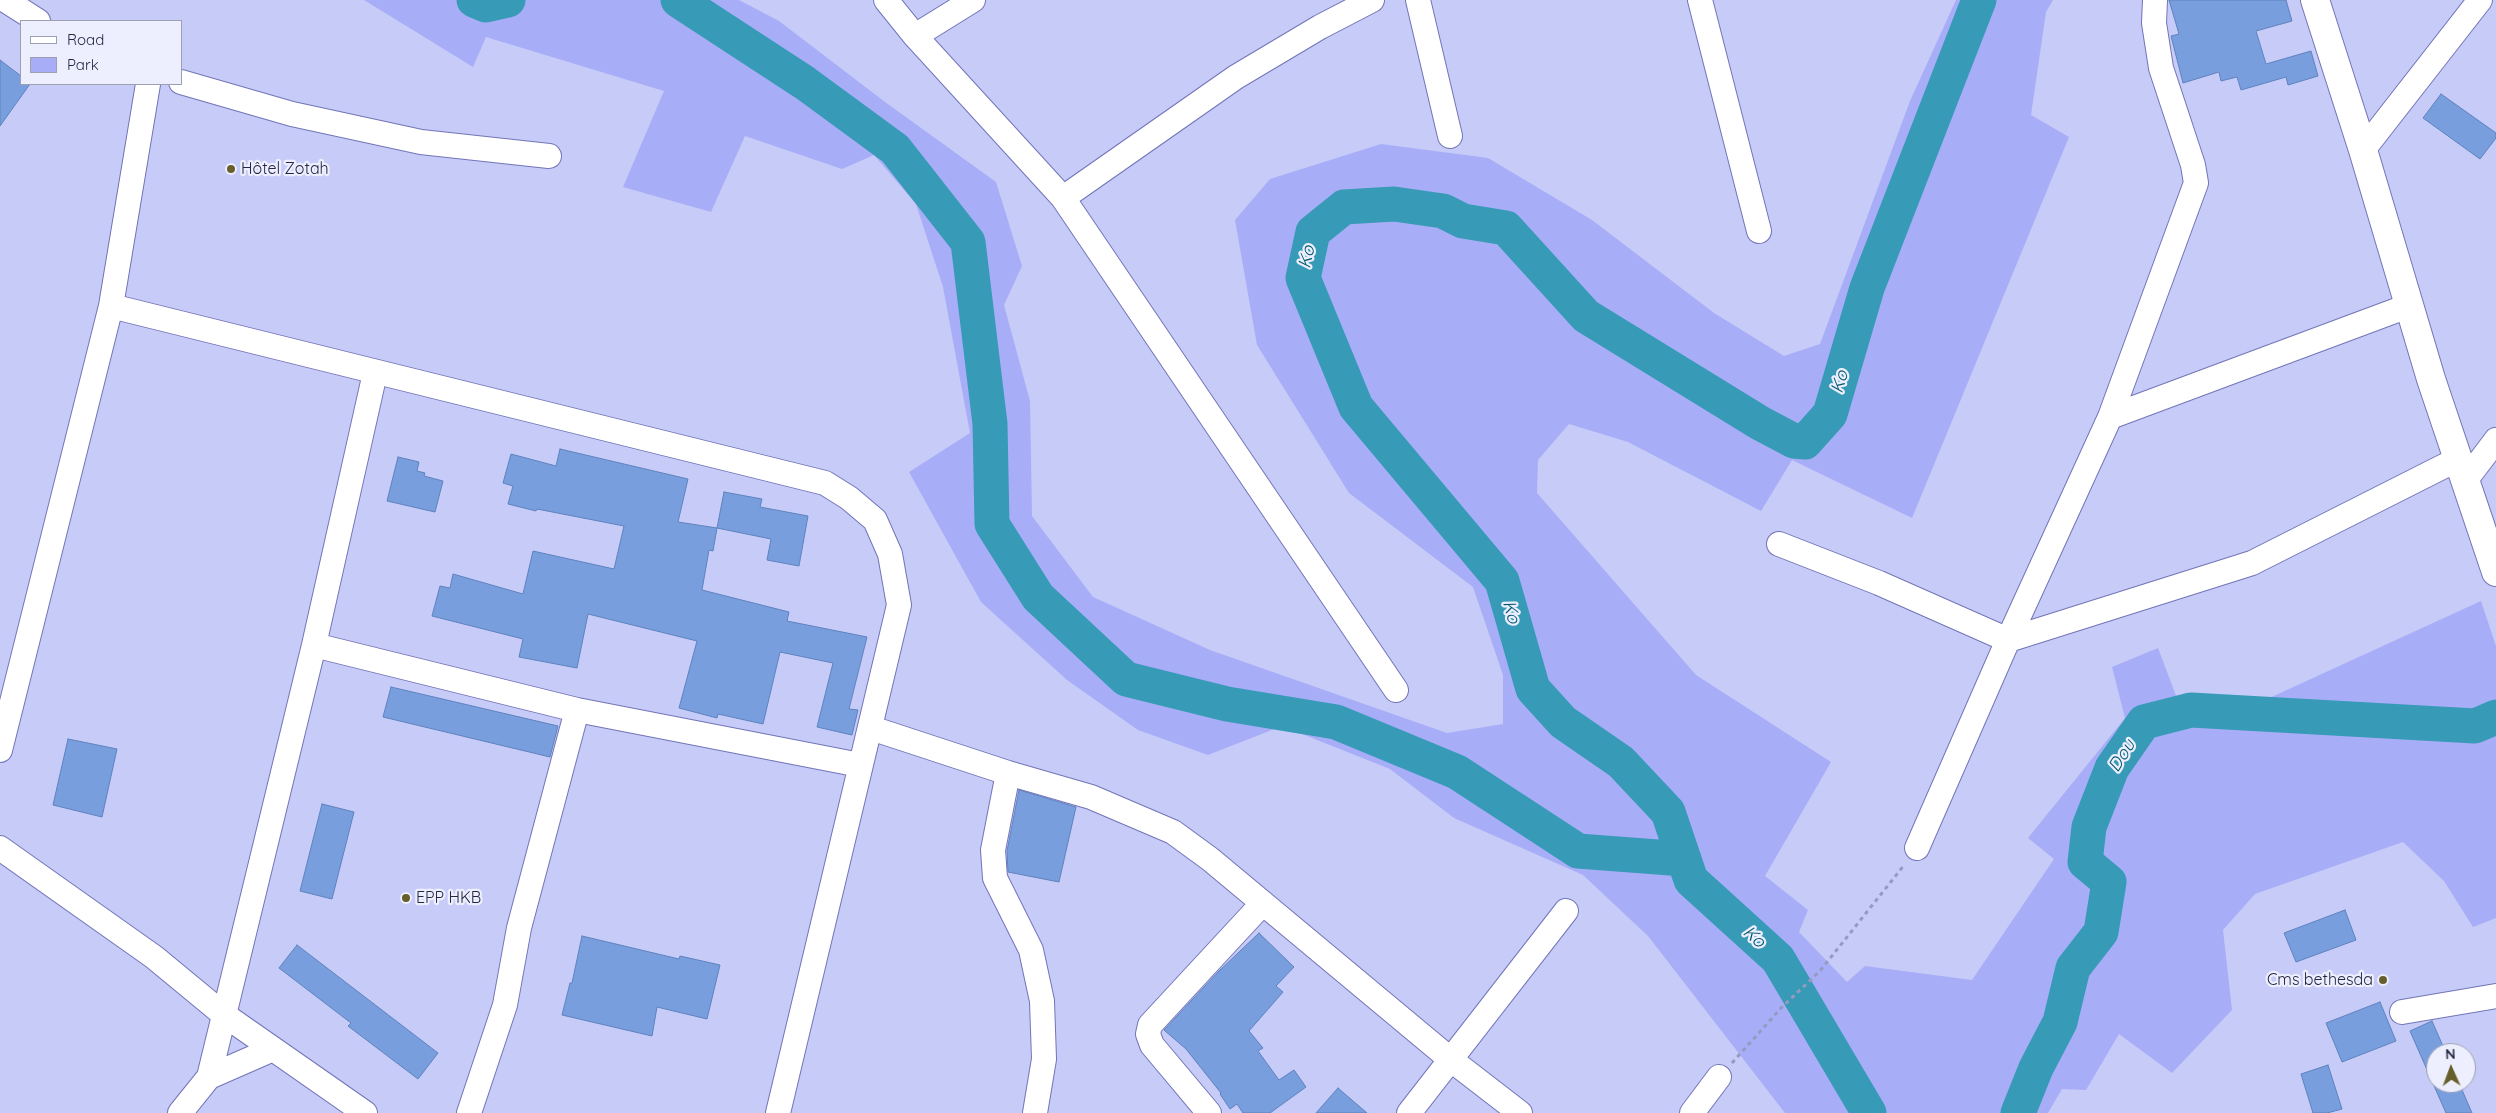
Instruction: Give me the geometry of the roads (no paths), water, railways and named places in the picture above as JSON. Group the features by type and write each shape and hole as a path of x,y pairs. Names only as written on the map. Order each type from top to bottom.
{"main road":[{"path":"2315,0 2363,150 2408,306 2496,572"}],"street":[{"path":"5,0 36,20"},
{"path":"886,0 915,36 1063,198 1396,690"},
{"path":"915,36 973,0"},
{"path":"1063,198 1236,77 1320,27 1372,0"},
{"path":"1418,0 1450,136"},
{"path":"1700,0 1759,230"},
{"path":"1917,848 2008,640 2110,417 2196,183 2193,165 2161,68 2154,23 2155,0"},
{"path":"2363,150 2480,0"},
{"path":"182,82 292,114 420,142 549,156"},
{"path":"0,750 111,306 148,85"},
{"path":"111,306 375,373 825,483 849,498 875,520 890,554 899,605 778,1113"},
{"path":"2110,417 2408,306"},
{"path":"180,1113 209,1077 314,645 375,373"},
{"path":"1779,544 1879,583 2008,640 2252,563 2461,470 2494,448"},
{"path":"314,645 577,710 860,765"},
{"path":"469,1113 505,1005 519,928 577,710"},
{"path":"871,728 1008,773 1091,797 1172,832 1210,859 1450,1059 1520,1113"},
{"path":"1008,773 993,850 994,878 1031,950 1042,1002 1044,1059 1034,1113"},
{"path":"0,848 154,957 223,1014 365,1113"},
{"path":"1209,1113 1152,1045 1148,1034 1150,1025 1263,903"},
{"path":"1409,1113 1566,911"},
{"path":"2402,1012 2496,996"},
{"path":"209,1077 272,1049"},
{"path":"1692,1113 1719,1077"}],"waterway":[{"path":"474,0 486,5 508,0"},
{"path":"678,0 805,83 895,149 968,242 990,424 992,524 1038,597 1126,679 1227,704 1336,722 1457,772 1578,851 1684,859"},
{"name":"Ko","path":"1869,1113 1778,959 1691,880 1668,812 1621,762 1563,722 1533,689 1502,581 1356,407 1303,278 1313,232 1344,207 1394,204 1443,211 1463,221 1506,228 1586,316 1760,423 1794,441 1805,442 1830,414 1867,288 1979,0"},
{"name":"Dou","path":"2018,1113 2036,1068 2060,1022 2073,968 2101,932 2109,882 2085,862 2089,827 2112,768 2144,722 2191,710 2475,726 2496,717"}],"place":[{"name":"Hôtel Zotah","path":"231,169"},
{"name":"EPP HKB","path":"406,898"},
{"name":"Cms bethesda","path":"2383,980"}]}
